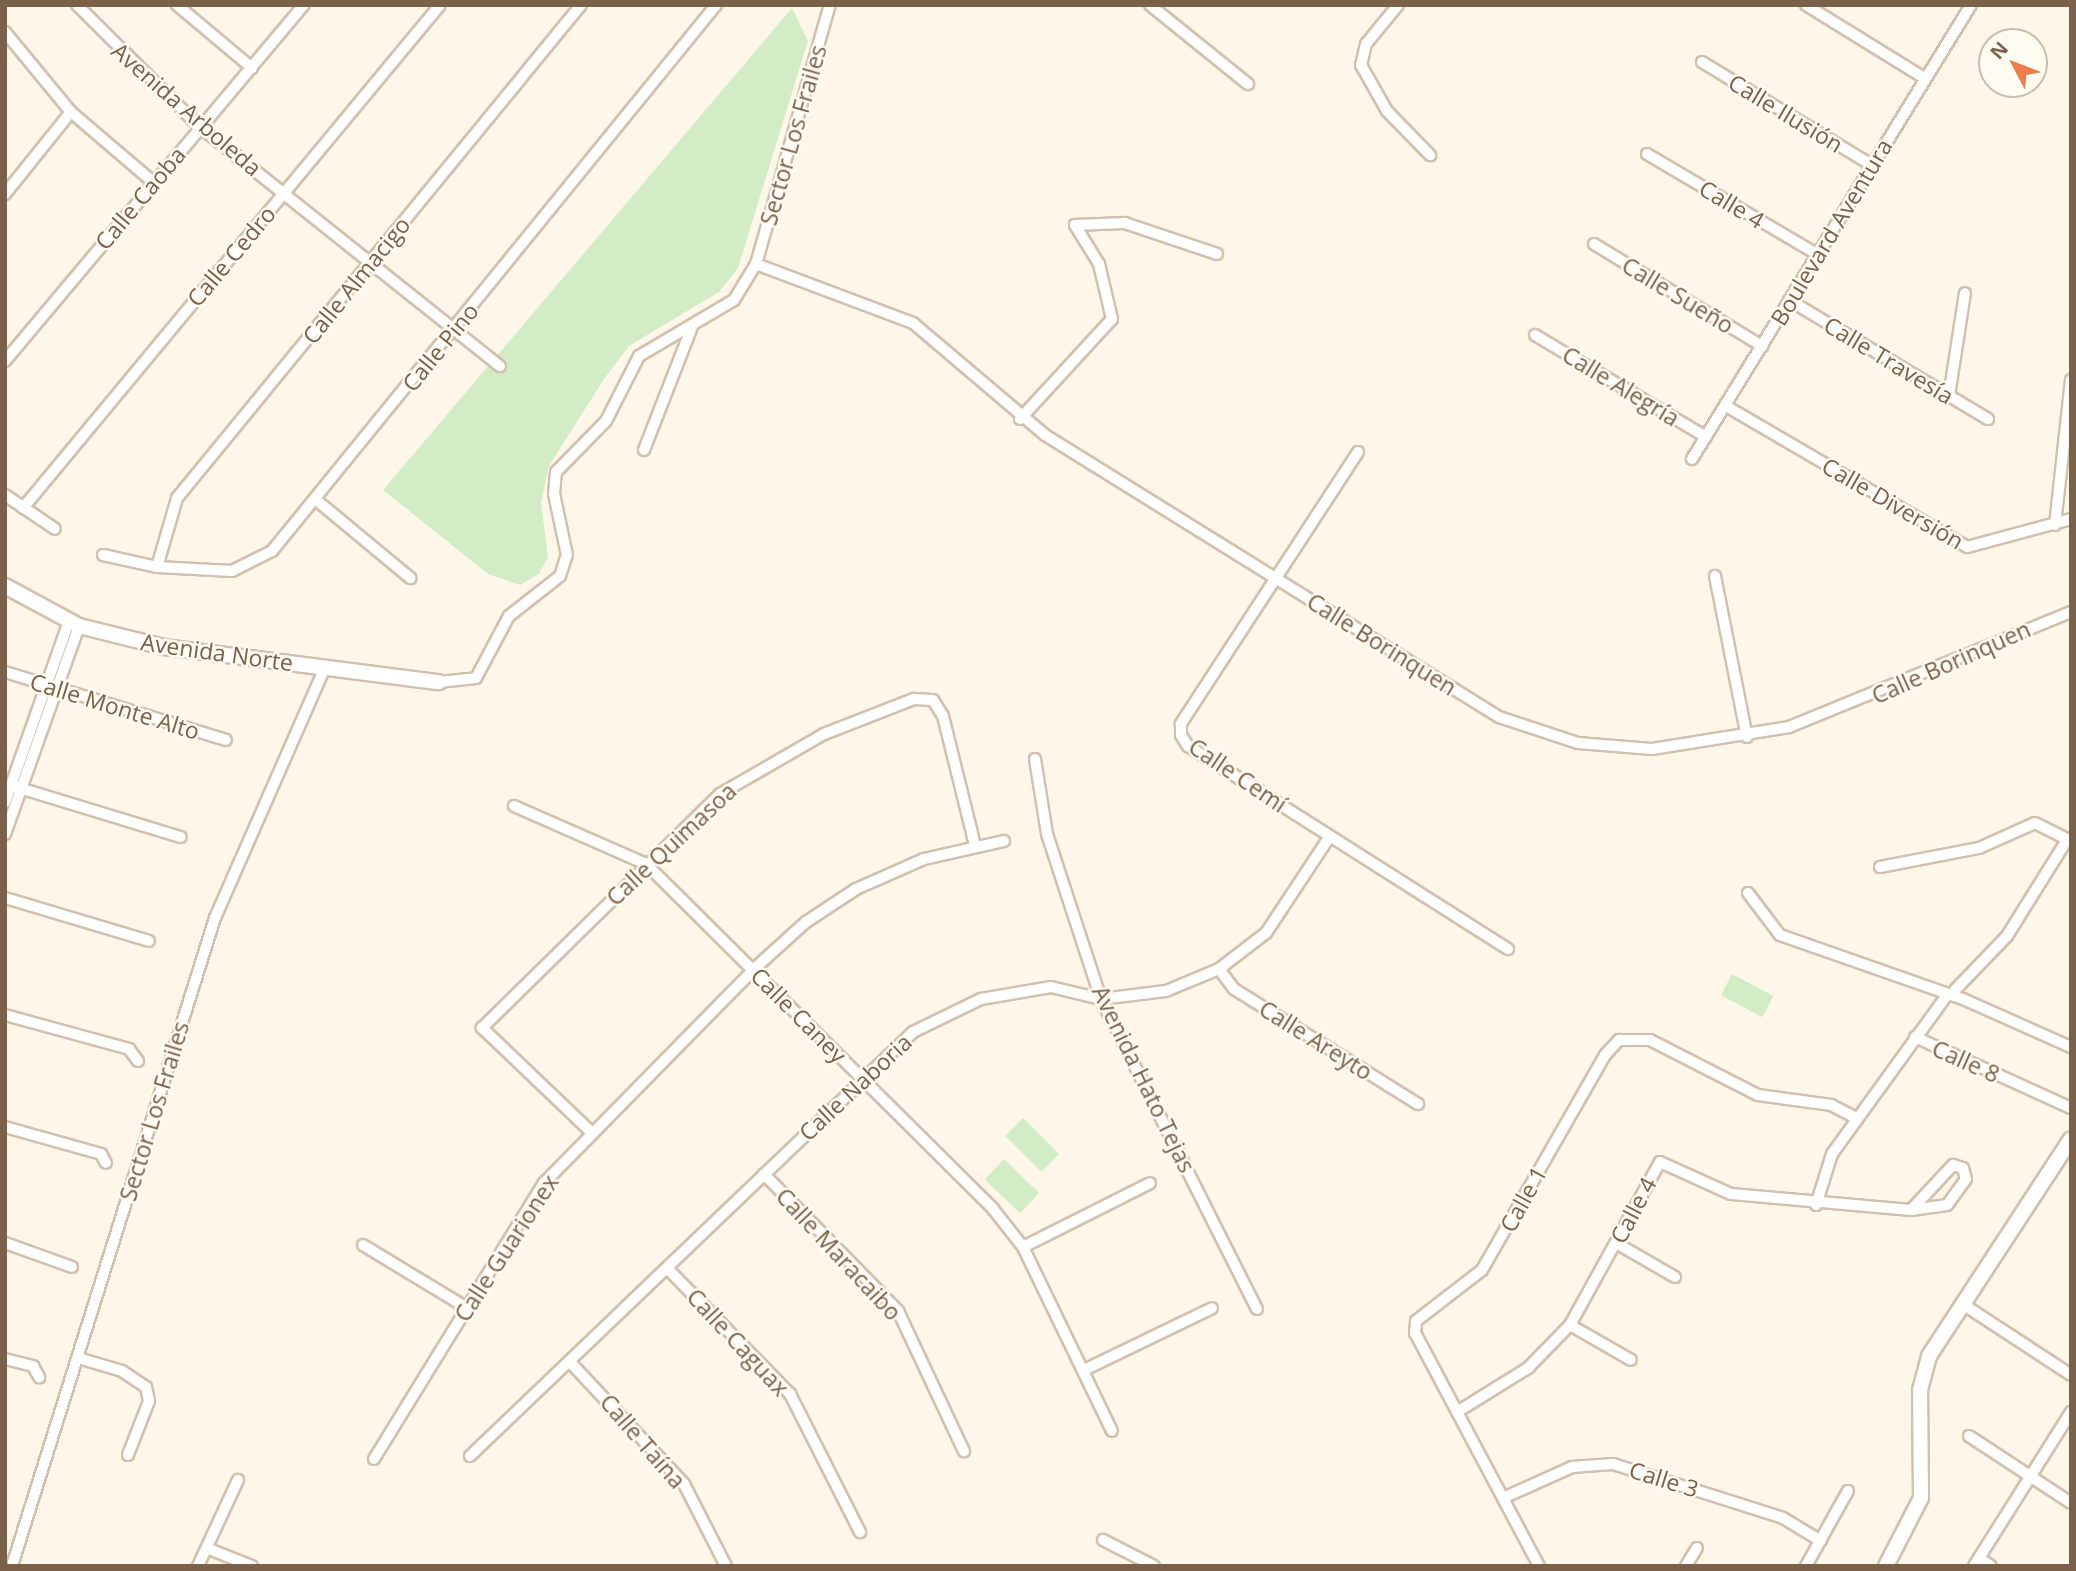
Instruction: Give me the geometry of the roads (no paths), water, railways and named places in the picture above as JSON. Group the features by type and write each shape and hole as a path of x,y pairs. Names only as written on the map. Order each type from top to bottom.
{"street":[{"name":"Avenida Arboleda","path":"77,5 199,126 372,261 500,366"},
{"path":"177,5 252,68"},
{"name":"Calle Caoba","path":"5,361 199,126 304,5"},
{"name":"Calle Cedro","path":"23,508 440,5"},
{"name":"Calle Almacigo","path":"157,567 177,498 581,5"},
{"name":"Sector Los Frailes","path":"693,327 734,300 755,264 830,5"},
{"path":"1150,5 1248,84"},
{"path":"1398,5 1366,44 1361,65 1388,111 1430,155"},
{"path":"1806,5 1924,78"},
{"name":"Boulevard Aventura","path":"1692,459 1870,164 1971,5"},
{"name":"Calle Pino","path":"103,555 157,567 232,571 253,565 315,499 717,6"},
{"path":"5,32 71,112 153,182"},
{"name":"Calle Ilusión","path":"1702,62 1870,164"},
{"path":"5,194 71,112"},
{"name":"Calle 4","path":"1647,154 1816,254"},
{"path":"1020,419 1112,319 1099,264 1075,225 1125,223 1217,254"},
{"name":"Calle Sueño","path":"1594,244 1762,346"},
{"name":"Calle Borinquen","path":"755,264 913,323 1020,419 1473,702 1538,731 1578,743 1652,749 1747,737 1830,714 2071,612"},
{"path":"1949,396 1965,293"},
{"name":"Calle Travesía","path":"1789,300 1988,419"},
{"path":"644,450 693,327"},
{"path":"439,682 476,678 509,615 560,576 567,555 554,494 556,472 606,421 639,356 693,327"},
{"name":"Calle Alegría","path":"1535,335 1706,437"},
{"path":"2055,525 2071,380"},
{"name":"Calle Diversión","path":"1726,406 1967,547 2071,519"},
{"name":"Calle Cemí","path":"1358,452 1181,735 1188,746 1508,949"},
{"path":"5,495 55,529"},
{"path":"315,499 410,578"},
{"path":"1715,576 1747,737"},
{"name":"Avenida Norte","path":"5,586 74,624 164,647 439,682"},
{"path":"5,802 74,624"},
{"name":"Sector Los Frailes","path":"12,1566 215,918 325,667"},
{"name":"Calle Monte Alto","path":"5,672 226,740"},
{"name":"Calle Quimasoa","path":"591,1132 482,1028 720,794 767,762 914,699 933,701 943,716 975,845"},
{"name":"Avenida Hato Tejas","path":"1035,759 1047,834 1101,999 1257,1309"},
{"path":"5,834 12,786"},
{"path":"12,786 181,837"},
{"name":"Calle Caney","path":"514,806 646,864 861,1077 1023,1247 1112,1431"},
{"path":"1880,867 1979,848 2035,822 2069,840 2007,936 1955,990"},
{"name":"Calle Naboria","path":"470,1456 668,1269 861,1077 913,1032 981,999 1051,987 1101,999 1166,990 1219,970 1266,933 1329,836"},
{"name":"Calle Guarionex","path":"374,1459 544,1183 591,1132 754,969 806,922 856,890 924,859 975,845 1004,841"},
{"path":"1748,893 1780,935 1963,999 2071,1047"},
{"path":"5,898 149,941"},
{"name":"Calle Areyto","path":"1219,970 1234,989 1418,1104"},
{"path":"1915,1037 1945,998"},
{"path":"5,1015 129,1049 138,1061"},
{"name":"Calle 1","path":"1539,1566 1415,1333 1416,1321 1482,1270 1611,1046 1640,1037 1758,1095 1831,1105 1856,1118"},
{"name":"Calle 8","path":"1816,1205 1822,1172 1856,1118 1915,1037 2071,1108"},
{"path":"5,1127 101,1154 106,1163"},
{"path":"1886,1566 1912,1525 1924,1485 1921,1379 1961,1303 2071,1139"},
{"name":"Calle 4","path":"1457,1412 1528,1368 1570,1325 1663,1161 1731,1194 1816,1205 1911,1210 1947,1205 1966,1179 1964,1168 1947,1168 1911,1210"},
{"name":"Calle Maracaibo","path":"764,1174 898,1311 964,1451"},
{"path":"1023,1247 1150,1184"},
{"path":"5,1243 72,1268"},
{"path":"1616,1243 1675,1277"},
{"path":"363,1245 467,1308"},
{"name":"Calle Caguax","path":"668,1269 790,1394 859,1532"},
{"path":"1961,1303 2071,1375"},
{"path":"1084,1370 1212,1308"},
{"path":"1570,1325 1631,1360"},
{"path":"78,1358 122,1371 146,1387 149,1401 128,1455"},
{"path":"5,1359 33,1366 39,1377"},
{"name":"Calle Taína","path":"570,1362 684,1484 726,1566"},
{"path":"1992,1566 1977,1562 2071,1412"},
{"path":"1969,1436 2071,1503"},
{"name":"Calle 3","path":"1503,1498 1572,1467 1613,1464 1783,1518 1821,1541"},
{"path":"198,1566 209,1549 238,1480"},
{"path":"1806,1566 1848,1492"},
{"path":"1103,1540 1154,1566"},
{"path":"1686,1566 1697,1548"},
{"path":"209,1549 252,1566"}]}
